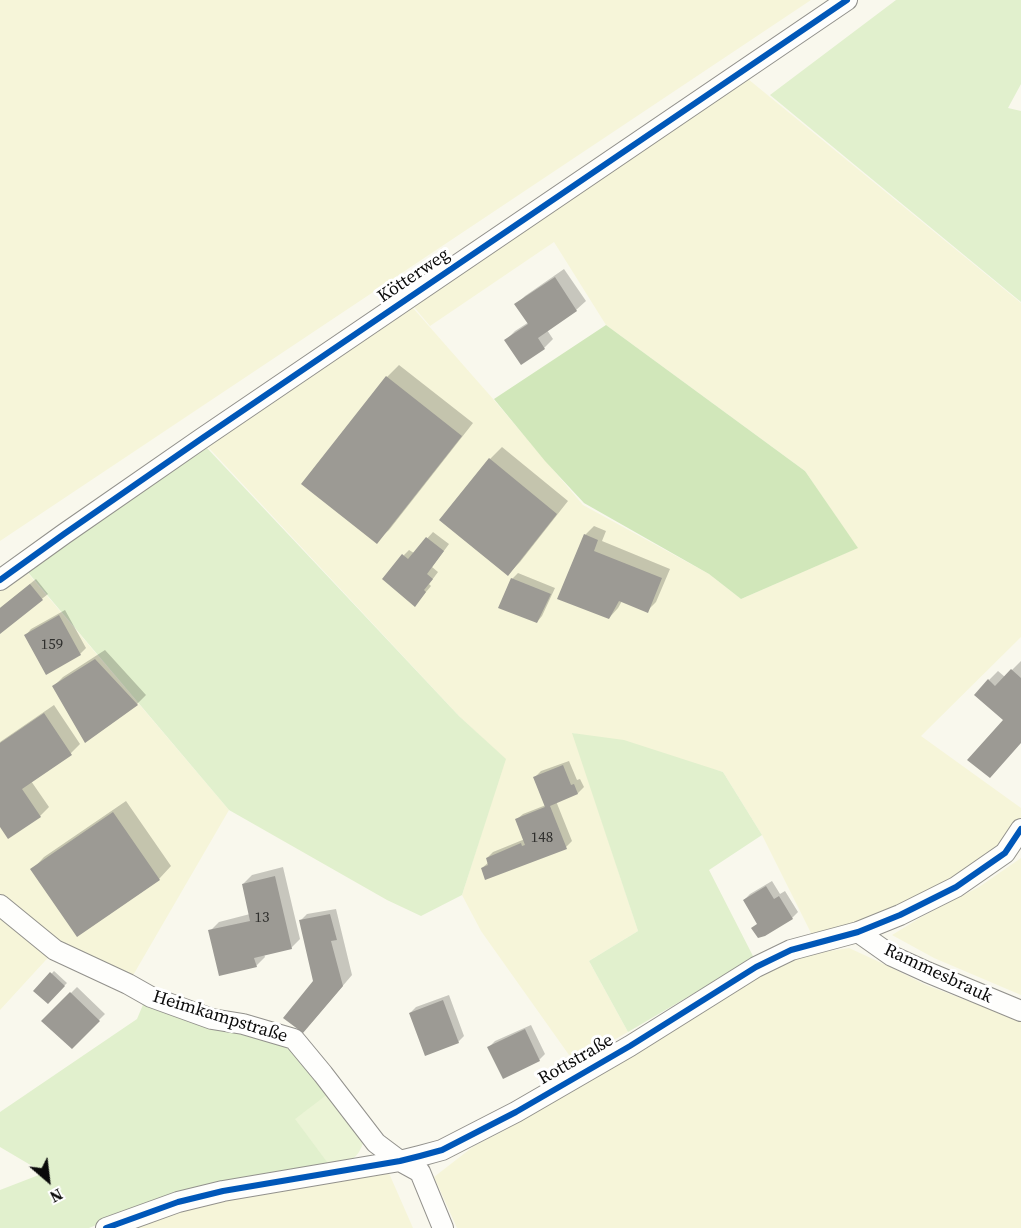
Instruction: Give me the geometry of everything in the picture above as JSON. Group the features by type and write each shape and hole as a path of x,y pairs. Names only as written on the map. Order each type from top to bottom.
{"street":[{"name":"Kötterweg","path":"0,580 231,419 847,0"},
{"name":"Rottstraße","path":"106,1228 178,1202 223,1191 400,1161 442,1150 516,1112 630,1046 765,963 791,950 858,932 900,915 956,887 1005,853 1021,829"},
{"name":"Heimkampstraße","path":"0,904 55,950 151,997 212,1018 243,1024 294,1040 376,1143 400,1161 420,1172 443,1228"},
{"name":"Rammesbrauk","path":"858,932 892,956 1021,1011"}],"green space":[{"path":"0,0 811,0 0,541"},
{"path":"896,0 1021,0 1021,84 1008,108 1021,111 1021,302 770,95"},
{"path":"748,79 1021,303 1021,637 921,736 1021,808 1021,829 956,887 816,943 762,835 723,772 573,733 638,931 589,961 628,1032 574,1062 481,931 462,895 505,759 459,716 208,447 413,308 583,505 709,574 741,599 857,548 805,471 606,325 554,242 430,326 414,307"},
{"path":"606,325 805,471 858,548 741,599 709,574 584,503 545,461 494,399"},
{"path":"207,448 459,716 506,759 462,895 421,916 387,900 229,810 26,570"},
{"path":"26,571 229,810 128,984 55,950 0,1010 0,590"},
{"path":"572,733 624,740 723,772 762,835 709,870 754,958 628,1032 589,961 638,931"},
{"path":"1021,858 1021,995 934,958 892,935 979,887"},
{"path":"849,948 926,985 1021,1021 1021,1228 457,1228 434,1177 474,1146 507,1129 792,957"},
{"path":"145,1000 253,1031 282,1045 305,1060 329,1093 330,1166 133,1210 89,1228 0,1228 0,1190 44,1173 0,1147 0,1112 137,1019"},
{"path":"329,1093 364,1140 356,1156 343,1163 330,1166 295,1119"},
{"path":"388,1171 413,1228 131,1228 200,1203"}],"building":[{"path":"555,277 577,311 538,338 545,349 521,365 504,340 528,324 514,304"},
{"path":"386,376 462,436 377,544 301,484"},
{"path":"489,458 557,514 508,576 439,520"},
{"path":"584,534 598,540 594,551 662,578 648,613 619,601 609,619 557,599"},
{"path":"426,537 444,551 427,574 433,579 415,607 382,579 402,554 408,559"},
{"path":"511,578 551,594 537,623 498,608"},
{"path":"30,584 43,600 0,634 0,608"},
{"path":"59,615 81,655 46,675 24,635"},
{"path":"95,659 138,705 85,743 52,686"},
{"path":"1011,669 1021,678 1021,743 990,778 967,760 1003,720 974,695 988,679 995,686"},
{"path":"44,713 72,755 22,789 41,817 8,839 0,827 0,743"},
{"path":"563,765 571,785 574,784 578,794 550,806 567,849 485,880 481,868 488,865 486,858 521,843 522,846 525,845 515,819 545,807 533,777"},
{"path":"113,812 160,880 77,937 30,869"},
{"path":"275,876 292,949 254,958 257,967 219,976 208,930 250,921 242,884"},
{"path":"766,886 774,899 779,896 793,919 758,938 751,928 757,924 743,900"},
{"path":"330,914 337,940 331,941 343,986 303,1033 283,1018 313,981 299,920"},
{"path":"50,972 65,986 48,1004 33,991"},
{"path":"70,992 100,1021 72,1049 41,1021"},
{"path":"443,1000 459,1043 425,1056 409,1013"},
{"path":"525,1029 540,1061 503,1079 487,1047"}],"cycle path":[{"path":"0,580 201,439 847,0"},
{"path":"106,1228 178,1202 223,1191 400,1161 442,1150 516,1112 630,1046 756,967 791,950 858,932 900,915 956,887 1005,853 1021,829"}]}
